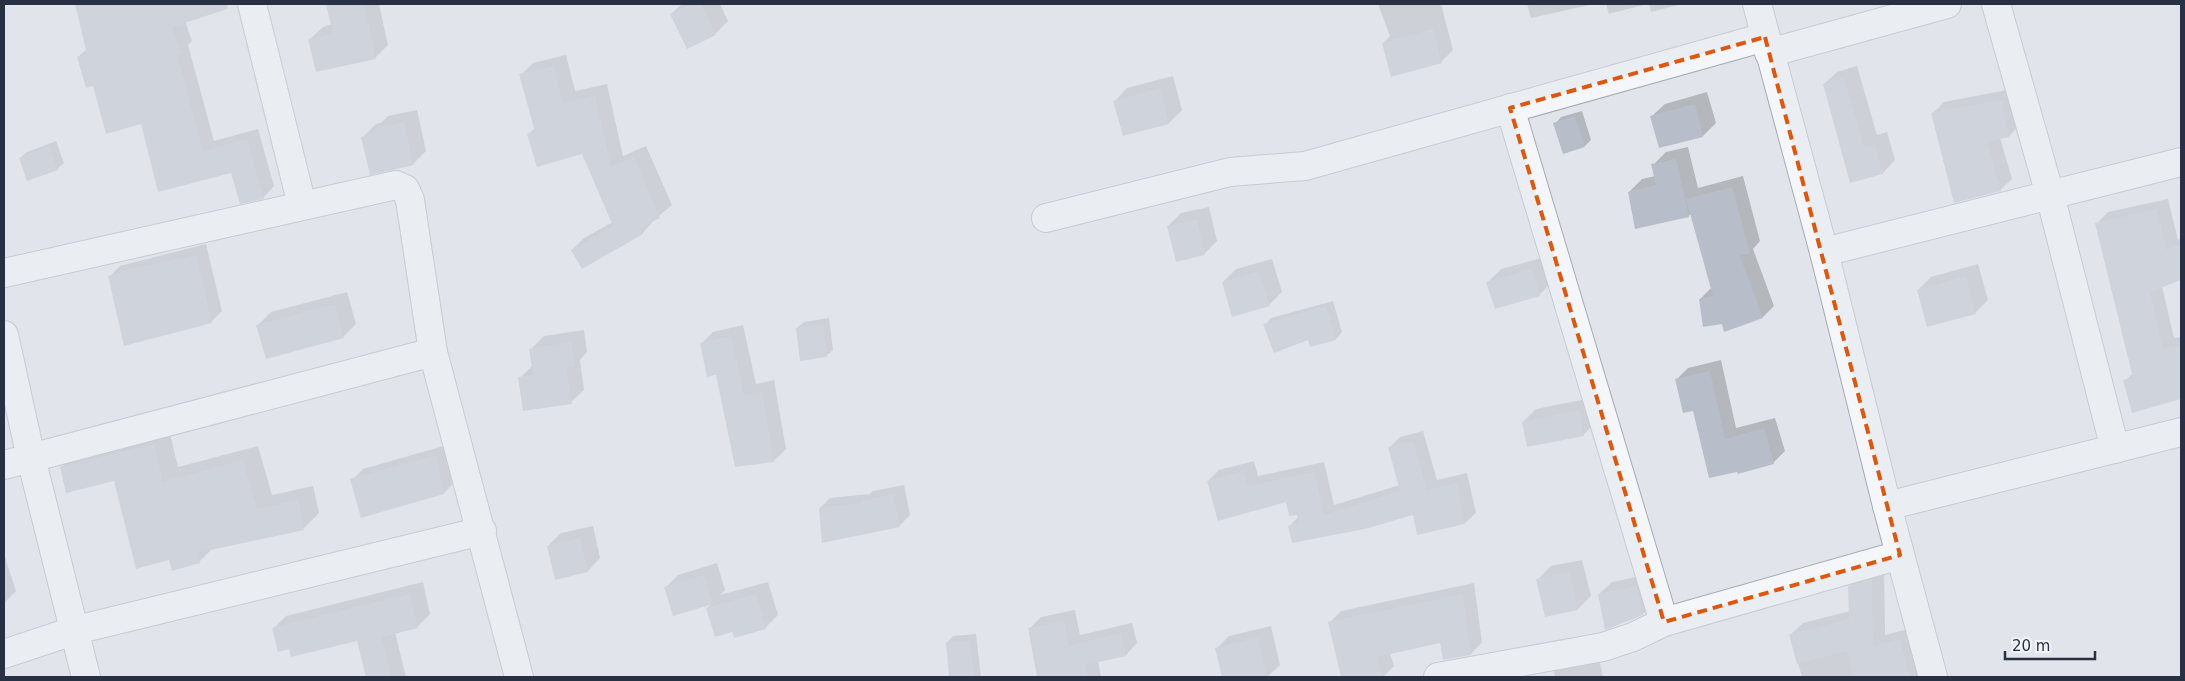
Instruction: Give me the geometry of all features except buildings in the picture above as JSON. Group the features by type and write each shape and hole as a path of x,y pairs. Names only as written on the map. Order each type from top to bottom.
{"street":[{"path":"252,4 302,205"},
{"path":"1757,4 1824,252 1887,506 1933,677"},
{"path":"1046,218 1230,172 1304,166 1510,108 1767,45 1947,4"},
{"path":"1996,4 2050,195 2115,448"},
{"path":"1510,108 1664,622"},
{"path":"1824,252 2181,162"},
{"path":"4,273 396,185 405,190 410,200 433,352 482,531 519,677"},
{"path":"4,335 31,458 76,630 86,677"},
{"path":"4,466 433,352"},
{"path":"1887,506 2181,432"},
{"path":"4,654 76,630 482,531"},
{"path":"1438,677 1603,647 1633,637 1664,622 1900,555"}],"highlighted area":[{"path":"1765,37 1900,555 1664,622 1510,108"}]}
